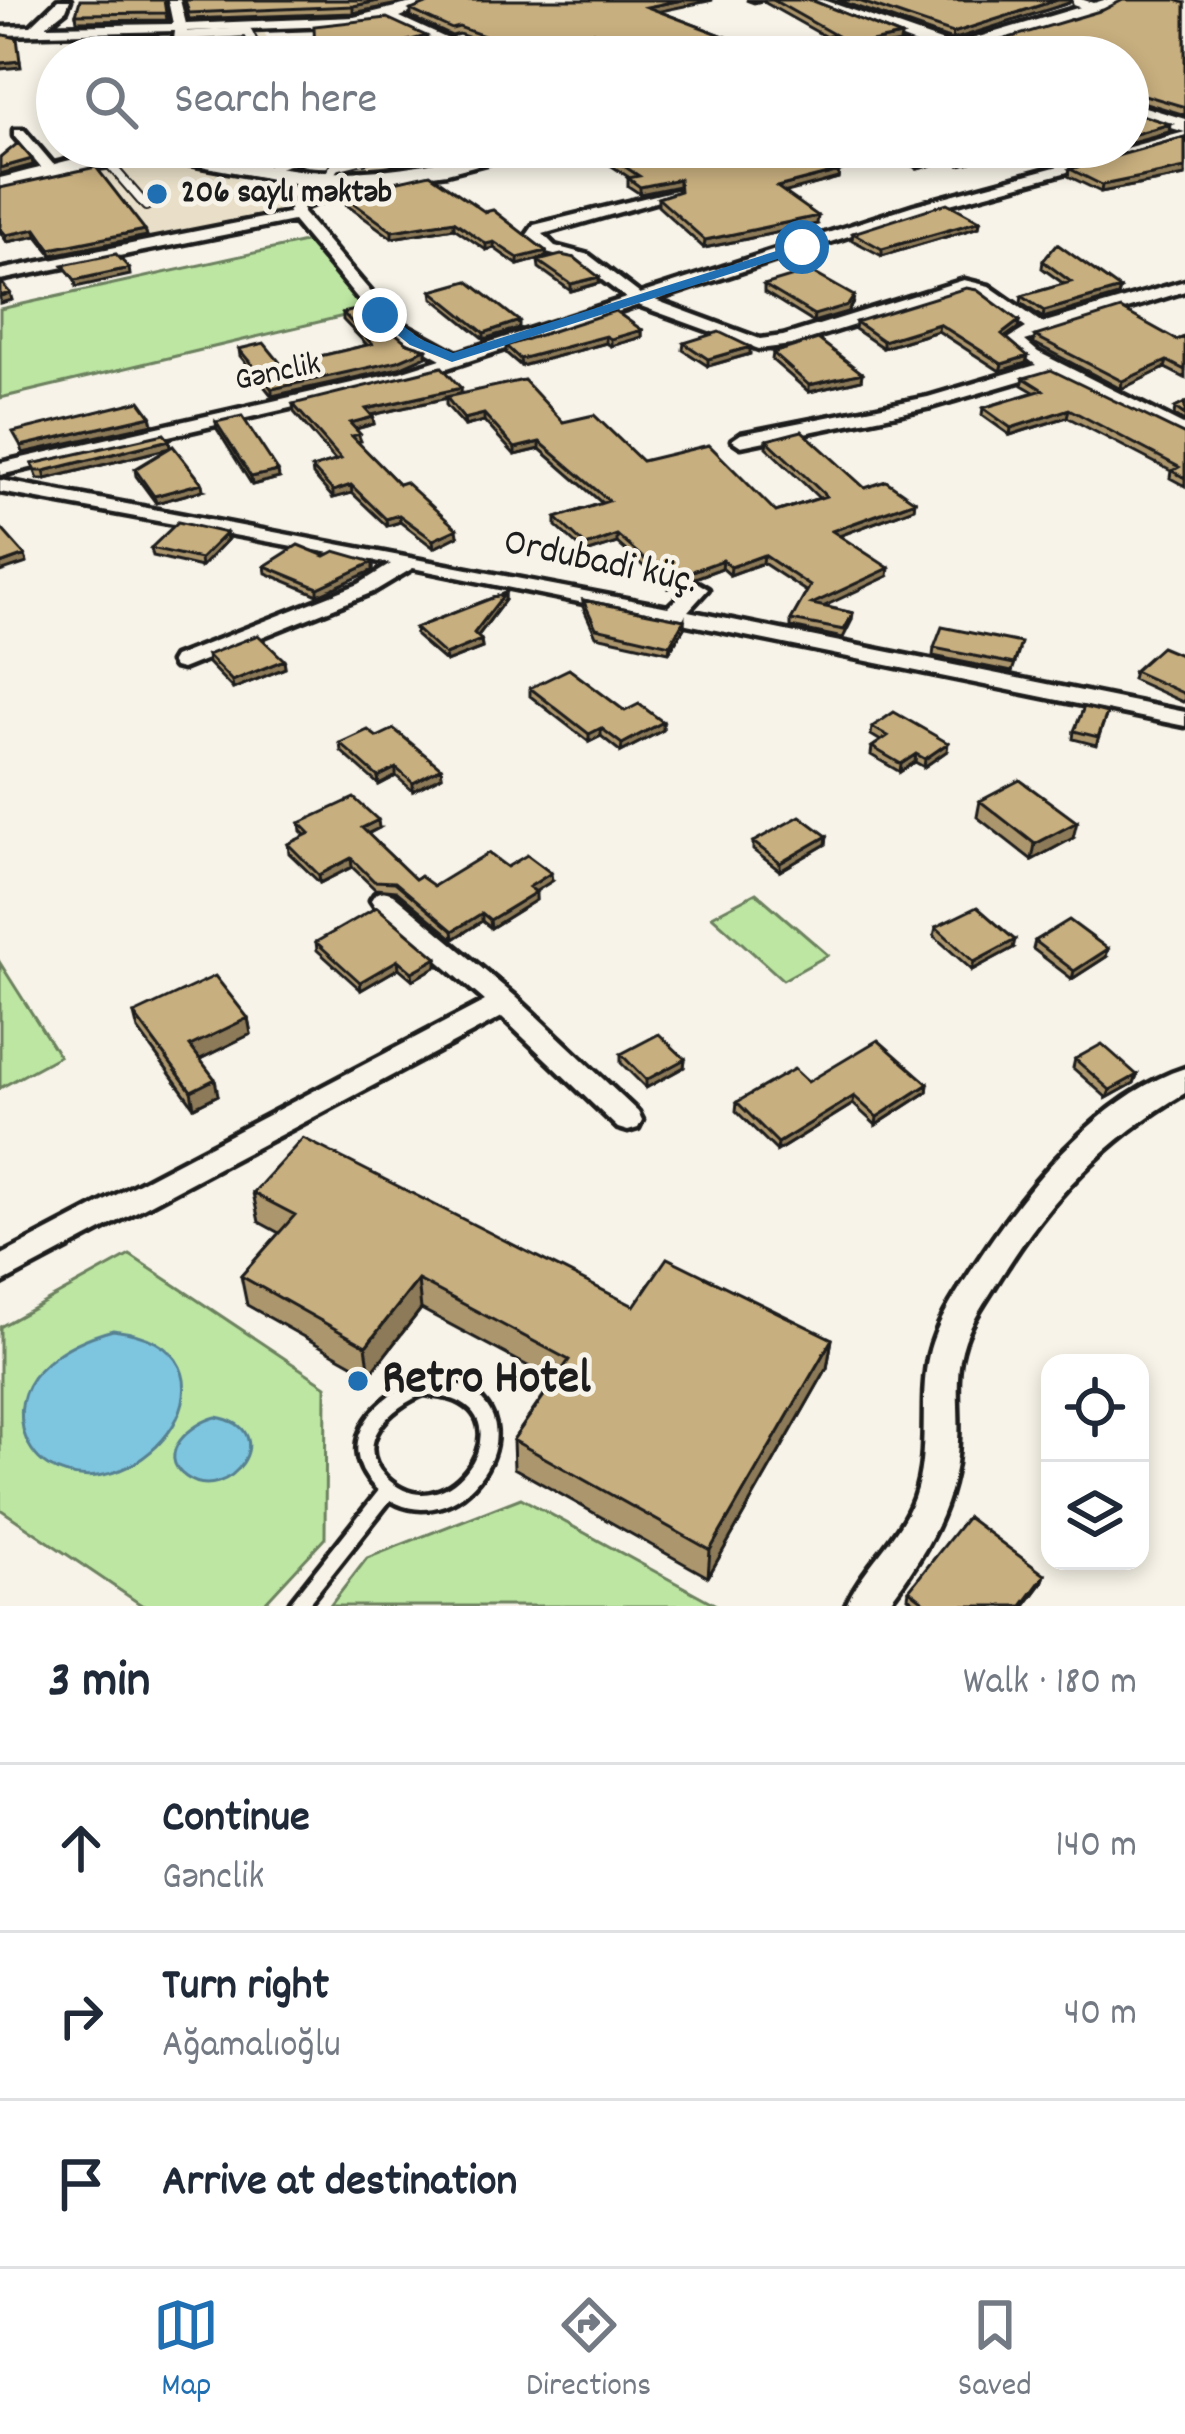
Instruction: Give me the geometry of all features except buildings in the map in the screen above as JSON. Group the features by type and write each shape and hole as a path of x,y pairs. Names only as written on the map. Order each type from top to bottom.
{"street":[{"path":"34,30 64,0"},
{"path":"0,31 180,33 393,18 435,0"},
{"path":"806,0 909,36"},
{"path":"1005,36 1124,0"},
{"path":"180,2 180,36"},
{"path":"393,18 441,36"},
{"path":"1149,115 1185,126"},
{"path":"19,133 36,153"},
{"name":"Gənclik","path":"1149,146 1185,136"},
{"path":"49,168 53,173"},
{"path":"0,185 76,168"},
{"path":"245,168 334,179 410,175 442,168"},
{"path":"256,171 267,168"},
{"name":"Gənclik","path":"0,469 391,379 919,208 1067,168"},
{"path":"334,179 334,193 296,206 297,216 387,322 452,358"},
{"path":"671,194 534,232 549,249 583,258 637,299 705,328 767,344 972,285 1039,329"},
{"path":"0,275 297,216"},
{"path":"1185,286 1039,329 1014,341 1050,366 1185,433"},
{"path":"741,440 931,402 1050,366"},
{"name":"Ordubadi küç.","path":"0,486 409,562 1185,719"},
{"path":"182,662 366,589 409,562"},
{"path":"673,616 698,589"},
{"path":"385,901 505,1003 628,1120"},
{"path":"0,1271 505,1003"},
{"path":"864,1606 911,1546 928,1514 937,1489 947,1345 982,1280 1029,1204 1054,1175 1111,1124 1185,1079"}],"lane":[{"path":"1077,2 1101,9"},
{"path":"180,33 248,32 250,36"},
{"path":"113,168 146,206"},
{"path":"334,168 334,179"},
{"path":"446,1387 479,1408 488,1425 490,1445 471,1482 431,1501 408,1500 388,1491 365,1459 371,1419 385,1403 403,1391 446,1387"},
{"path":"297,1606 388,1491"}],"shaded area":[{"path":"262,27 266,36 194,36"},
{"name":"206 saylı məktəb","path":"118,168 214,168 244,181 287,216 99,253 44,181"},
{"path":"355,168 415,168 391,173"}],"green space":[{"path":"309,241 369,310 0,398 0,309"},
{"path":"756,893 828,955 783,980 712,916"},
{"path":"0,963 59,1056 0,1088"},
{"path":"130,1255 326,1386 325,1538 262,1606 143,1606 0,1509 0,1327"},
{"path":"521,1498 718,1606 330,1606 367,1558"}],"water":[{"path":"113,1330 157,1344 180,1367 184,1396 173,1425 151,1452 120,1470 85,1476 48,1466 24,1434 26,1392 34,1376 62,1352"},
{"path":"216,1417 237,1424 247,1436 248,1449 232,1474 202,1484 177,1468 175,1449 188,1433"}],"place":[{"name":"206 saylı məktəb","path":"157,194"},
{"name":"Retro Hotel","path":"358,1381"}],"route":[{"path":"380,315 415,342 452,358 802,247"}]}
